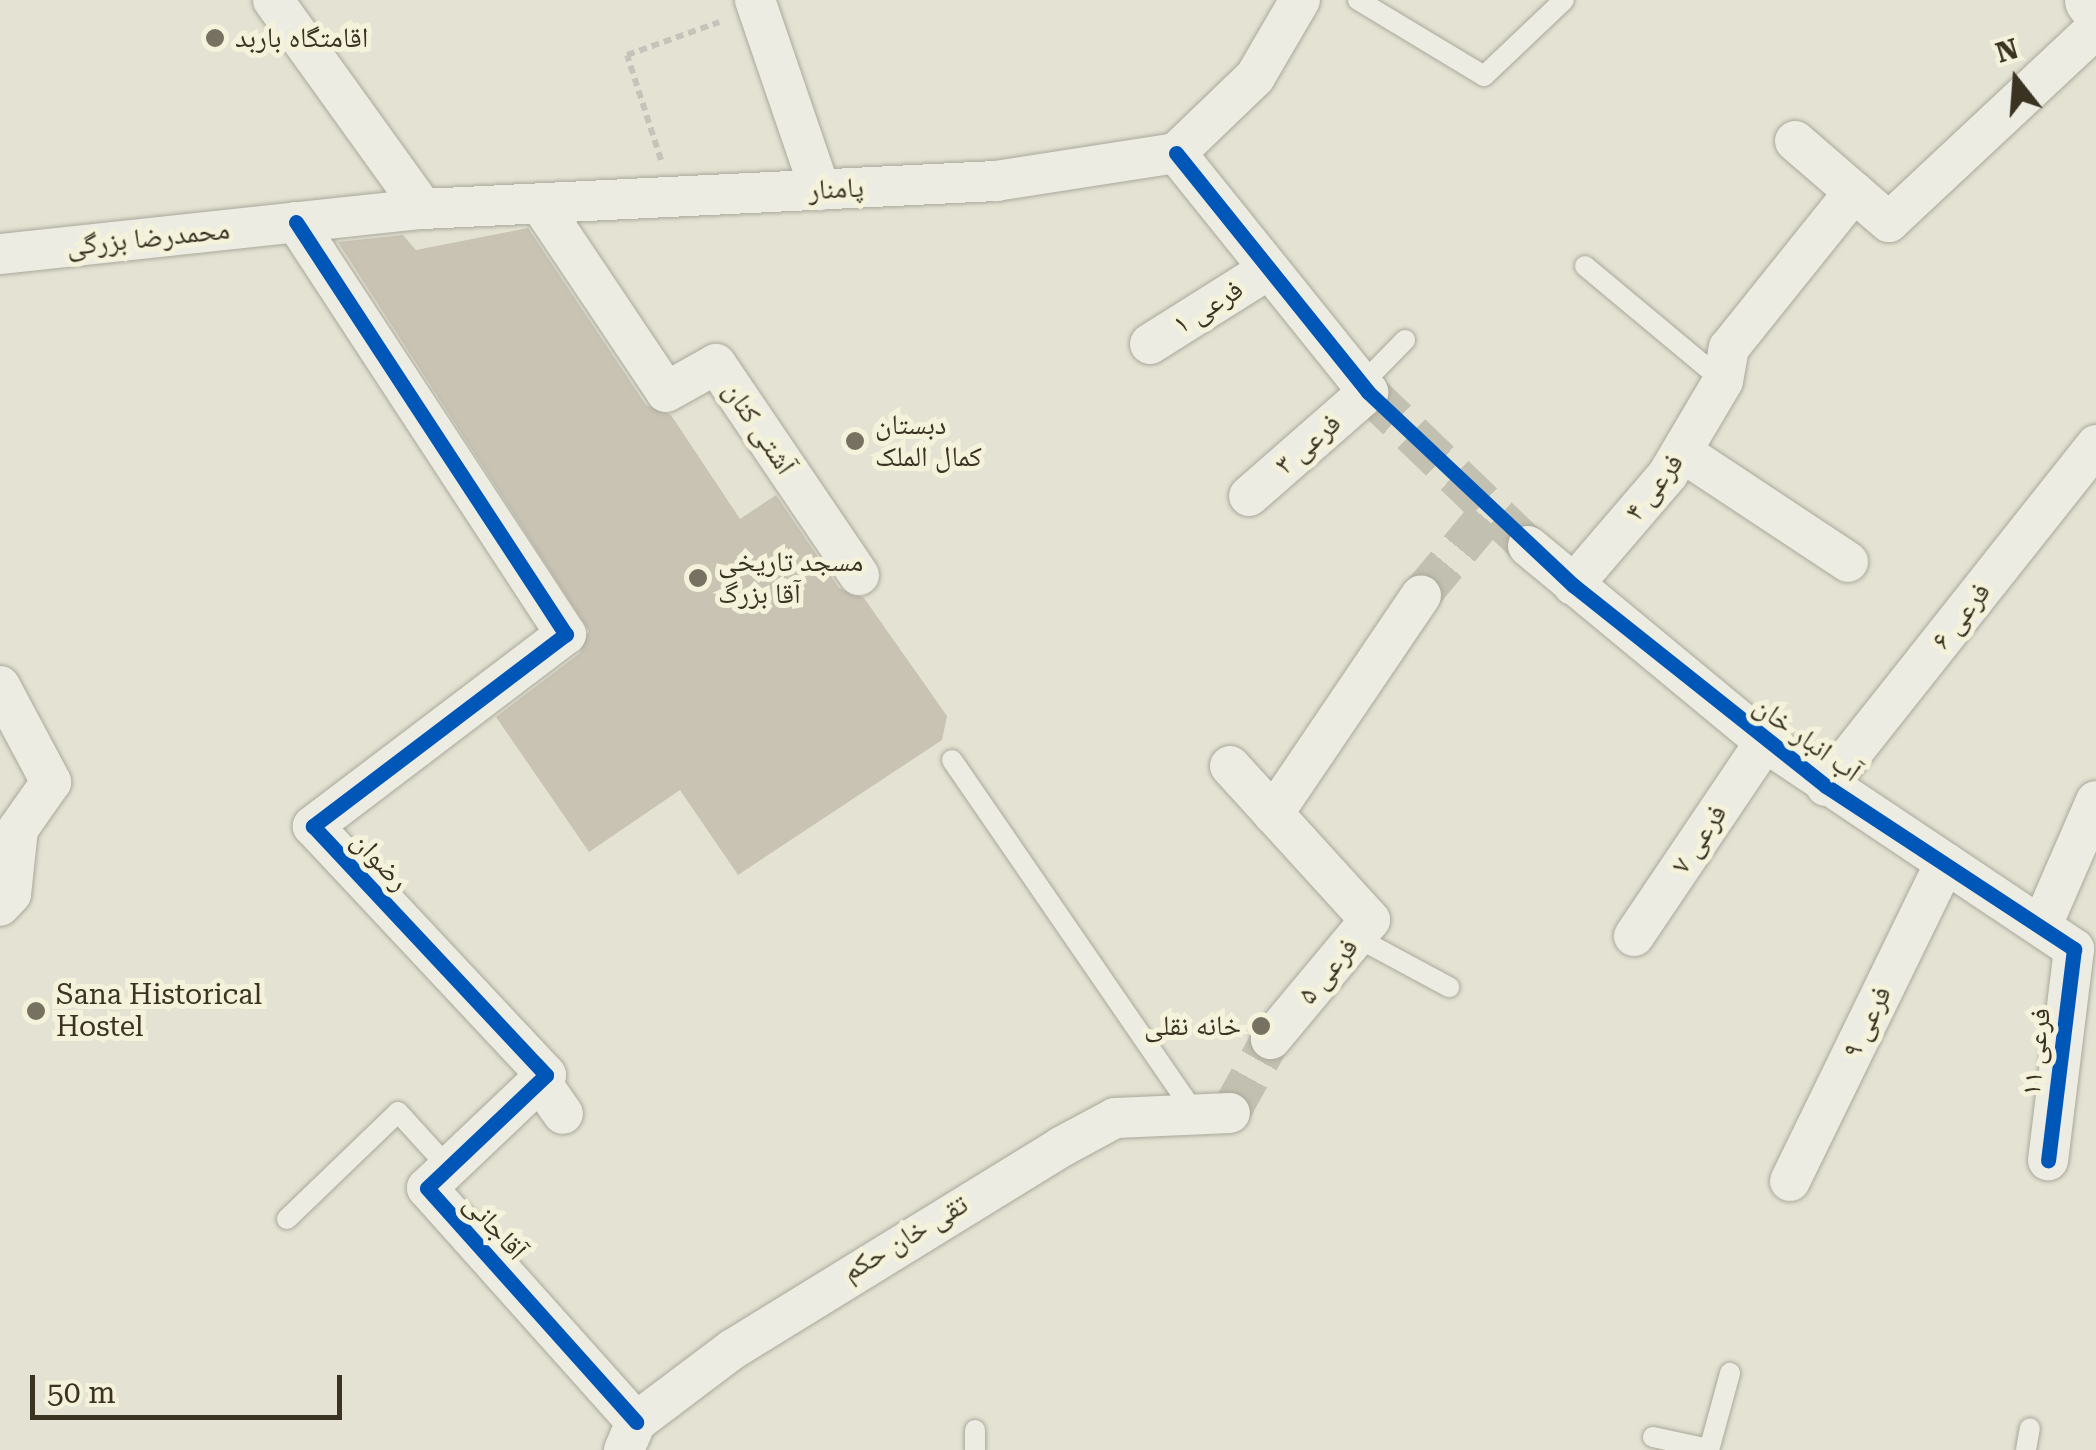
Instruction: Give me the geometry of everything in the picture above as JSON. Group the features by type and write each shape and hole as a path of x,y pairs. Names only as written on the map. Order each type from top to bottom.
{"street":[{"path":"273,0 422,209"},
{"path":"1300,0 1255,78 1176,153 1266,271 1365,388"},
{"path":"764,3 820,190"},
{"path":"1795,141 1889,222 2096,28"},
{"name":"پامنار","path":"296,222 422,209 543,208 996,181 1176,153"},
{"name":"فرعی ۴","path":"1572,586 1682,452 1723,381 1729,348 1854,192"},
{"name":"آشتی کنان","path":"543,208 666,392 716,364 858,575"},
{"name":"محمدرضا بزرگی","path":"0,254 296,222"},
{"name":"رضوان","path":"296,222 566,634 313,826 543,1078"},
{"name":"فرعی ۱","path":"1150,344 1266,271"},
{"name":"فرعی ۳","path":"1249,496 1365,388"},
{"name":"فرعی ۶","path":"1826,786 2096,446"},
{"path":"1682,452 1848,562"},
{"name":"آب انبار خان","path":"1528,546 1765,742 2074,949"},
{"path":"1273,814 1421,595"},
{"path":"0,686 50,782 18,829 11,894 0,906"},
{"name":"فرعی ۷","path":"1634,936 1765,742"},
{"name":"فرعی ۵","path":"1230,766 1370,920 1271,1039"},
{"path":"2042,925 2096,801"},
{"name":"فرعی ۹","path":"1790,1181 1944,863"},
{"name":"فرعی ۱۱","path":"2048,1160 2074,949"},
{"path":"543,1078 563,1114"},
{"name":"آقاجانی","path":"543,1078 427,1188 630,1436"},
{"name":"تقی خان حکم","path":"630,1436 816,1292 1061,1147 1115,1118 1212,1113"}],"lane":[{"path":"1358,0 1484,76 1564,0"},
{"path":"1585,266 1723,381"},
{"path":"1365,388 1405,340"},
{"path":"952,760 1212,1113"},
{"path":"1356,937 1449,987"},
{"path":"287,1219 398,1112 447,1166"},
{"path":"1653,1437 1709,1450 1730,1373"},
{"path":"2026,1450 2030,1428"}],"path":[{"path":"673,198 628,55 764,3"}],"building":[{"name":"مسجد تاریخی آقا بزرگ","path":"528,228 646,405 671,415 740,519 776,495 839,588 864,598 947,716 942,740 738,875 680,790 589,852 496,717 580,653 589,631 338,242 403,235 416,250"}],"tunnel":[{"path":"1368,392 1528,546"},
{"path":"1421,595 1490,512"},
{"path":"1230,1113 1271,1039"}],"cycle path":[{"path":"1176,153 1368,392 1573,585 1826,786 2074,949 2048,1160"},
{"path":"296,222 566,634 313,826 546,1075 427,1188 636,1422"}],"place":[{"name":"اقامتگاه باربد","path":"215,38"},
{"name":"دبستان کمال الملک","path":"855,441"},
{"name":"مسجد تاریخی آقا بزرگ","path":"698,578"},
{"name":"Sana Historical Hostel","path":"36,1011"},
{"name":"خانه نقلی","path":"1261,1026"}]}
